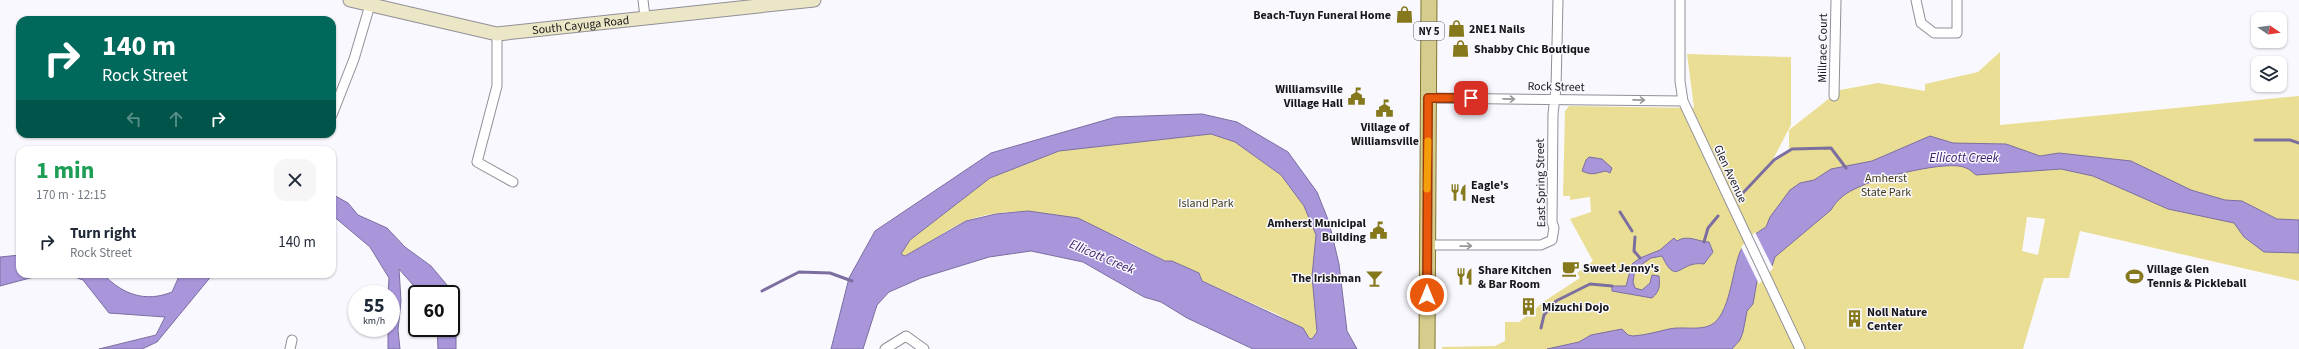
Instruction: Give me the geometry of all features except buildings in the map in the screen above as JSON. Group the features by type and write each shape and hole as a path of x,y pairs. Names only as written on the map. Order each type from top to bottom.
{"main road":[{"name":"NY 5","path":"1427,349 1429,0"}],"street":[{"name":"South Cayuga Road","path":"350,0 497,34 644,17 814,0"},
{"path":"643,0 644,17"},
{"name":"East Spring Street","path":"1427,245 1541,245 1550,242 1553,237 1553,114 1555,99 1558,0"},
{"name":"Glen Avenue","path":"1680,0 1680,81 1683,101 1800,349"},
{"name":"Millrace Court","path":"1834,96 1836,0"},
{"path":"1916,0 1921,23 1934,33 1957,33 1957,0"},
{"path":"336,105 354,59 370,5"},
{"path":"497,34 497,86 477,162 513,182"},
{"name":"Rock Street","path":"1428,98 1683,101"},
{"path":"885,349 906,336 924,349"}],"green space":[{"name":"Amherst State Park","path":"2000,52 2000,125 2299,96 2299,281 2080,231 2069,278 2044,278 2023,349 1442,349 1442,347 1495,346 1505,341 1505,322 1519,322 1546,300 1580,278 1577,273 1593,261 1570,219 1591,212 1590,197 1570,200 1570,196 1563,196 1565,111 1569,106 1694,108 1687,54 1791,57 1791,125 1770,165 1789,151 1789,130 1840,90 1878,83 1925,91 1925,84 1978,72","holes":["2027,217 2045,219 2038,255 2022,251"]},
{"name":"Island Park","path":"1211,134 1235,142 1281,175 1304,206 1316,235 1312,276 1317,332 1312,339 1279,315 1202,281 1199,273 1172,261 1165,261 1119,237 1068,219 1043,214 1017,212 991,214 966,221 913,252 905,256 901,254 910,240 990,178 1059,151"}],"water":[{"name":"Ellicott Creek","path":"1202,114 1237,122 1288,152 1317,192 1329,222 1339,264 1347,331 1357,349 1253,349 1187,318 1161,302 1144,297 1083,262 1031,251 989,257 921,278 889,292 877,305 863,349 831,349 849,278 875,231 991,153 1116,117","holes":["1211,134 1235,142 1281,175 1304,206 1316,235 1312,276 1317,332 1312,339 1309,338 1303,328 1202,281 1199,273 1172,261 1165,261 1078,218 1028,211 996,214 966,221 905,256 901,254 910,240 990,178 1059,151"]},
{"name":"Ellicott Creek","path":"1930,136 1953,143 2006,144 2040,156 2059,153 2131,161 2191,190 2225,200 2242,201 2277,219 2299,220 2299,253 2264,252 2244,237 2234,223 2168,209 2093,176 2061,169 1976,175 1970,170 1958,166 1945,166 1913,171 1868,183 1850,191 1839,199 1831,210 1775,257 1772,266 1757,281 1753,304 1747,311 1743,332 1740,340 1732,349 1547,349 1579,342 1591,335 1622,329 1628,335 1633,336 1674,328 1701,328 1711,325 1717,320 1726,303 1737,260 1742,248 1751,238 1766,227 1770,217 1790,190 1800,183 1814,180 1831,169 1872,161"},
{"path":"1589,157 1602,159 1612,168 1610,173 1606,171 1592,174 1582,171 1586,160"},
{"path":"336,196 348,203 358,215 387,228 405,247 431,266 447,285 413,285 399,269 400,285 389,285 389,278 370,247 336,218"},
{"path":"1674,238 1677,241 1689,238 1709,242 1713,252 1704,264 1696,264 1675,272 1671,270 1662,256 1651,258 1635,269 1633,282 1635,288 1642,290 1650,283 1652,275 1659,276 1659,288 1657,293 1652,298 1612,291 1612,286 1626,286 1632,264 1640,258 1660,250"},
{"path":"16,255 16,278 30,278 0,286 0,257"},
{"path":"78,278 107,278 118,287 134,295 152,297 172,292 178,278 210,278 157,342 142,349 99,349 156,335 165,317 109,313 83,280"},
{"path":"400,285 401,301 400,311"},
{"path":"388,337 399,337 400,349 388,349"},
{"path":"437,337 456,337 456,349 438,349"}],"pier":[{"path":"1755,232 1773,268 1759,284 1741,247"}],"waterway":[{"path":"2255,140 2290,140 2299,143"},
{"path":"1741,195 1774,160 1792,149 1831,148 1846,168"},
{"path":"1620,212 1632,231"},
{"path":"1704,242 1708,228 1718,216"},
{"path":"1635,237 1634,251 1640,258"},
{"path":"762,291 799,272 830,273 852,281"},
{"path":"1541,328 1544,315 1556,301 1590,284 1612,286"}],"slow traffic":[{"path":"1427,189 1428,141"}],"place":[{"name":"Beach-Tuyn Funeral Home","path":"1404,15"},
{"name":"2NE1 Nails","path":"1456,29"},
{"name":"Shabby Chic Boutique","path":"1461,49"},
{"name":"Williamsville Village Hall","path":"1356,96"},
{"name":"Village of Williamsville","path":"1385,108"},
{"name":"Eagle's Nest","path":"1458,192"},
{"name":"Amherst Municipal Building","path":"1379,230"},
{"name":"Sweet Jenny's","path":"1570,268"},
{"name":"Village Glen Tennis & Pickleball","path":"2134,276"},
{"name":"Share Kitchen & Bar Room","path":"1465,277"},
{"name":"The Irishman","path":"1374,278"},
{"name":"Mizuchi Dojo","path":"1529,307"},
{"name":"Noll Nature Center","path":"1854,319"}],"route":[{"path":"1427,295 1428,98 1471,98"}]}
